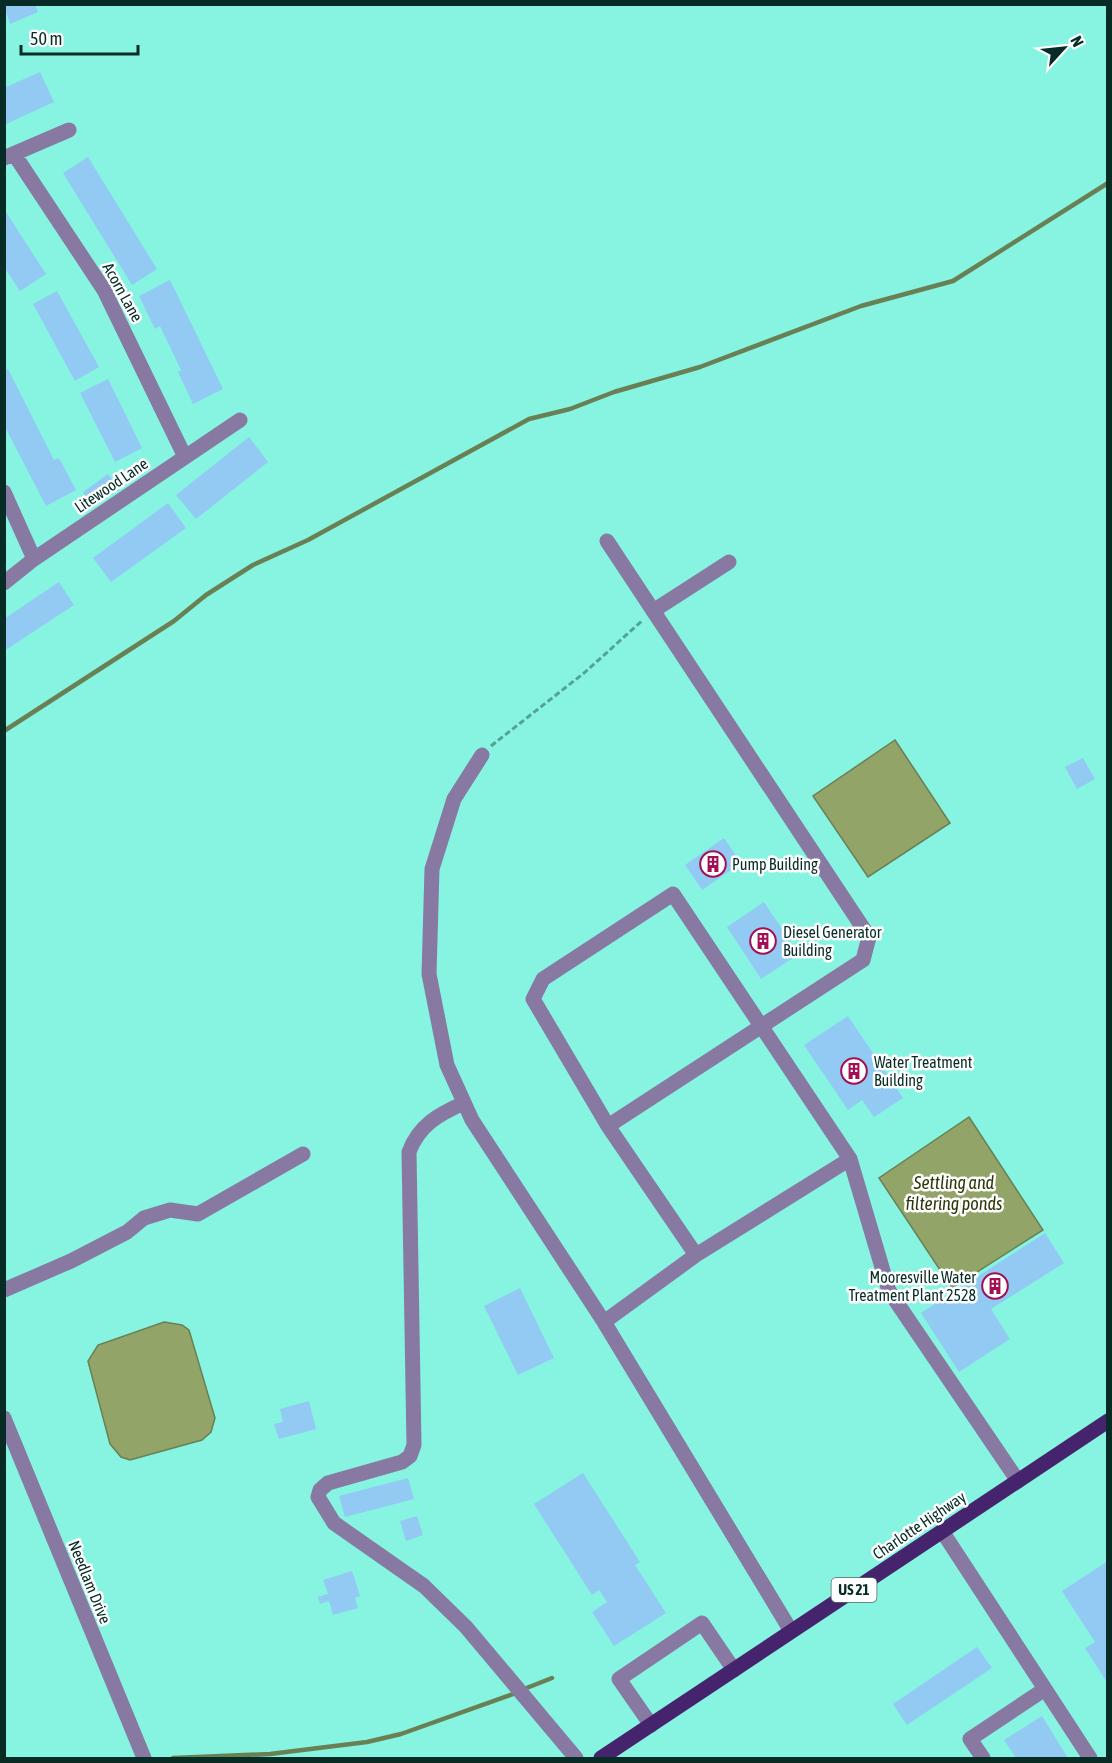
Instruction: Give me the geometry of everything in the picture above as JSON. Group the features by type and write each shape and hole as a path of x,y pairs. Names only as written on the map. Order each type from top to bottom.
{"main road":[{"name":"Charlotte Highway","path":"601,1758 1107,1421"}],"street":[{"path":"9,156 69,130"},
{"name":"Acorn Lane","path":"9,156 104,290 185,457"},
{"name":"Litewood Lane","path":"4,583 34,559 240,420"},
{"path":"4,492 34,559"},
{"path":"607,540 869,937 862,960 608,1126"},
{"path":"653,611 729,562"},
{"path":"482,755 454,799 432,869 429,974 447,1065 472,1120 604,1322 791,1631"},
{"path":"696,1256 608,1126 533,999 543,979 673,894 850,1159 889,1290 1018,1481"},
{"path":"464,1103 426,1124 415,1137 409,1152 414,1445 410,1456 402,1462 328,1483 320,1490 318,1497 333,1523 424,1586 466,1627 576,1758"},
{"path":"4,1290 71,1261 127,1232 144,1218 170,1210 198,1214 303,1154"},
{"path":"604,1322 696,1256 850,1159"},
{"name":"Needlam Drive","path":"4,1418 144,1758"},
{"path":"942,1531 1090,1758"},
{"path":"651,1725 619,1679 702,1623 734,1670"},
{"path":"983,1758 970,1739 1045,1689"}],"path":[{"path":"482,755 498,739 584,673 653,611"}],"water":[{"path":"895,740 950,823 868,877 813,796"},
{"name":"Settling and filtering ponds","path":"969,1117 1043,1230 952,1288 879,1178"},
{"path":"164,1322 182,1325 189,1330 215,1418 211,1432 202,1440 130,1460 121,1457 110,1444 88,1361 98,1345"}],"building":[{"path":"35,4 38,12 10,24 4,5"},
{"path":"40,72 54,102 4,125 4,88"},
{"path":"88,157 157,269 132,285 63,173"},
{"path":"4,209 46,274 20,291 4,267"},
{"path":"170,280 223,389 193,404 178,372 181,370 160,326 155,329 139,296"},
{"path":"57,291 99,367 75,381 33,304"},
{"path":"8,369 54,460 59,458 76,490 46,506 4,425 4,370"},
{"path":"108,379 142,448 115,462 80,393"},
{"path":"249,437 268,462 196,519 176,495"},
{"path":"108,474 118,488 93,506 83,492"},
{"path":"168,503 186,528 111,582 93,558"},
{"path":"59,582 74,605 4,651 4,619"},
{"path":"1083,758 1095,779 1077,789 1065,767"},
{"name":"Pump Building","path":"724,838 741,863 702,890 685,865"},
{"name":"Diesel Generator Building","path":"764,902 799,954 761,979 727,927"},
{"name":"Water Treatment Building","path":"848,1016 903,1098 874,1117 862,1100 848,1110 804,1045"},
{"name":"Mooresville Water Treatment Plant 2528","path":"1045,1233 1064,1263 991,1309 1010,1339 959,1372 921,1313"},
{"path":"520,1288 554,1358 518,1375 484,1306"},
{"path":"309,1401 316,1429 279,1439 274,1424 283,1422 280,1409"},
{"path":"583,1473 640,1562 635,1565 666,1613 614,1646 592,1612 607,1602 599,1590 592,1595 534,1504"},
{"path":"408,1478 414,1499 345,1517 339,1496"},
{"path":"417,1516 423,1535 406,1541 400,1521"},
{"path":"1108,1561 1108,1684 1085,1648 1095,1642 1062,1591"},
{"path":"352,1571 360,1596 355,1598 358,1608 333,1615 329,1601 320,1604 318,1597 328,1594 323,1580"},
{"path":"977,1647 992,1668 907,1725 893,1704"},
{"path":"1042,1716 1068,1758 1016,1758 1004,1740"}],"waterway":[{"path":"4,731 174,621 206,595 253,565 308,540 529,419 570,409 614,392 700,367 861,306 953,281 1108,183"},
{"path":"524,1689 552,1678"},
{"path":"173,1758 270,1754 367,1742 401,1734 516,1693"}],"place":[{"name":"Pump Building","path":"713,864"},
{"name":"Diesel Generator Building","path":"763,941"},
{"name":"Water Treatment Building","path":"854,1071"},
{"name":"Mooresville Water Treatment Plant 2528","path":"995,1286"}]}
